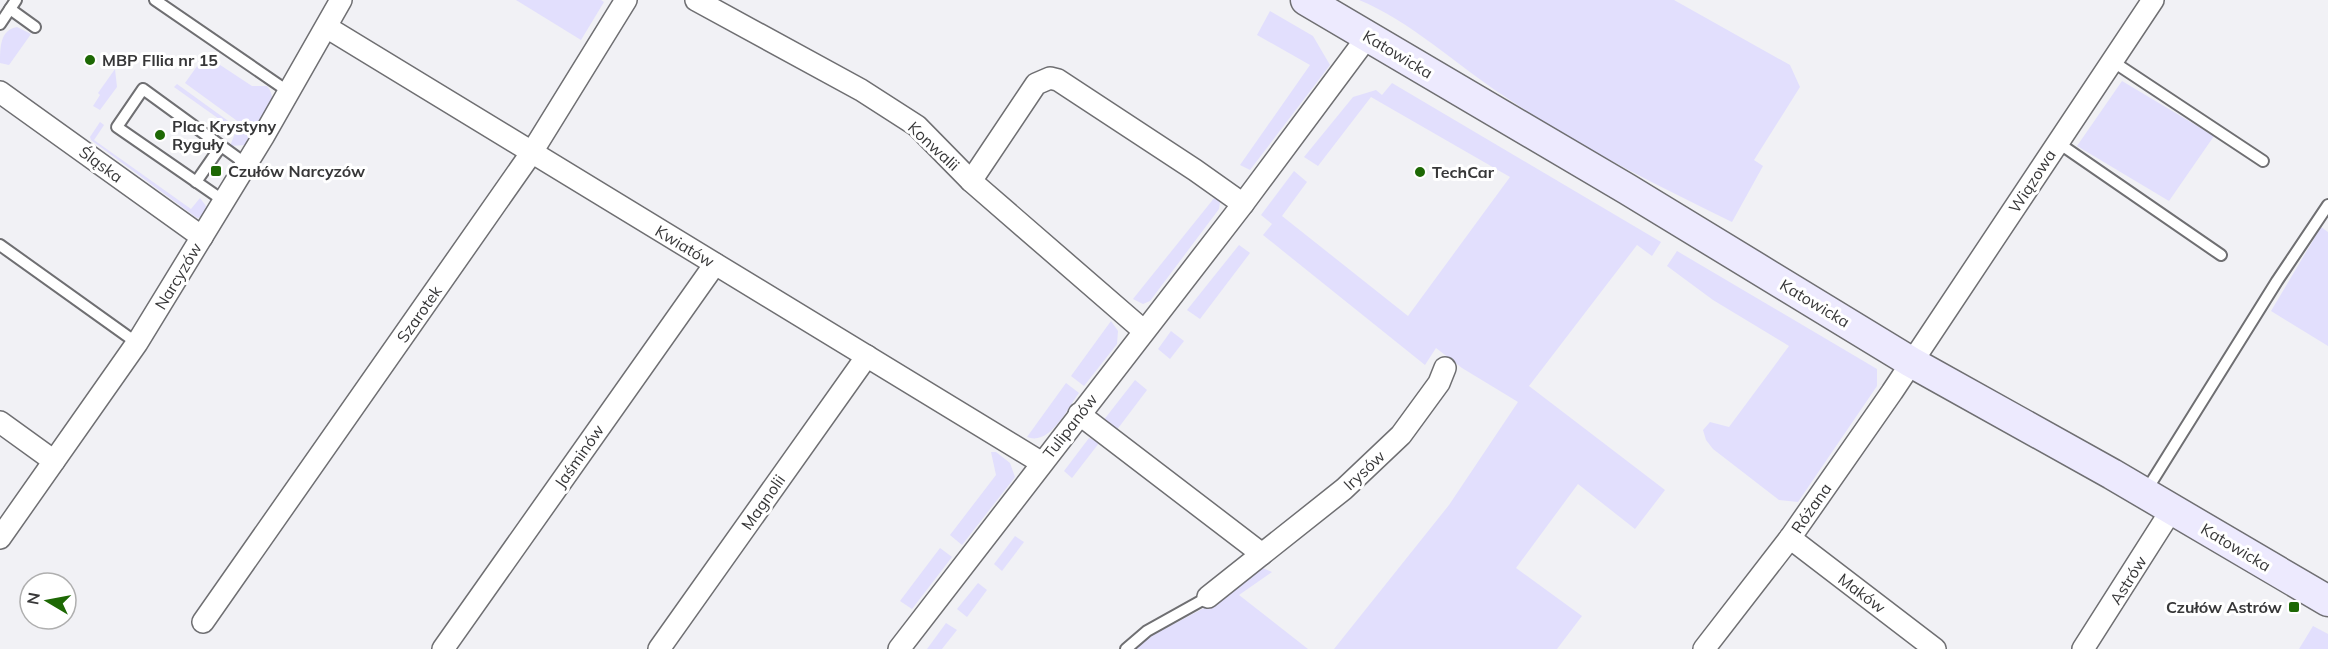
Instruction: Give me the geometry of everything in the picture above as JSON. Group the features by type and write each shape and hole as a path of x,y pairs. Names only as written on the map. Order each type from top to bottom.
{"main road":[{"name":"Katowicka","path":"1306,0 1911,362 2145,493 2328,601"}],"street":[{"name":"Szarotek","path":"203,622 532,152 626,0"},
{"name":"Konwalii","path":"696,0 861,90 917,126 971,181 1144,331"},
{"name":"Wiązowa","path":"1911,362 2153,0"},
{"name":"Narcyzów","path":"0,538 137,343 328,28 338,1"},
{"name":"Kwiatów","path":"328,28 1042,463"},
{"name":"Tulipanów","path":"899,649 1243,204 1368,36"},
{"path":"971,181 1036,84 1050,78 1058,80 1196,170 1243,204"},
{"name":"Śląska","path":"0,92 202,237"},
{"name":"Jaśminów","path":"443,649 715,264"},
{"name":"Magnolii","path":"659,649 867,356"},
{"name":"Różana","path":"1704,649 1790,538 1911,362"},
{"name":"Irysów","path":"1208,597 1344,489 1401,435 1439,383 1445,368"},
{"path":"1080,414 1262,554"},
{"path":"0,422 54,461"},
{"name":"Astrów","path":"2083,649 2172,509"},
{"name":"Maków","path":"1790,538 1935,649"}],"lane":[{"path":"155,0 289,92"},
{"path":"0,24 13,4 35,27"},
{"path":"2112,61 2262,160"},
{"path":"224,201 117,128 143,89 246,164"},
{"path":"2057,142 2221,255"},
{"path":"196,182 221,146"},
{"path":"2145,493 2277,280 2328,205"},
{"path":"0,245 137,343"},
{"name":"Irysów","path":"1126,649 1147,631 1208,597"}],"shaded area":[{"path":"516,0 601,0 604,2 581,40"},
{"path":"1359,0 1674,0 1790,65 1800,87 1754,160 1763,166 1732,222 1559,131 1487,84 1415,31"},
{"path":"1270,11 1313,36 1330,65 1250,170 1240,165 1310,65 1257,35"},
{"path":"17,27 31,34 9,65 0,63 4,35"},
{"path":"205,55 252,86 267,86 271,92 272,103 256,130 251,131 185,83"},
{"path":"115,69 117,87 100,110 93,106 100,95 98,93"},
{"path":"2122,81 2214,136 2169,201 2077,146"},
{"path":"1392,83 1661,242 1652,256 1637,245 1529,386 1665,490 1635,529 1578,484 1516,568 1582,616 1557,649 1334,649 1449,505 1518,402 1462,368 1436,348 1425,365 1263,235 1272,224 1261,215 1294,171 1307,182 1282,216 1408,316 1510,177 1371,97 1318,166 1304,157 1353,97 1376,90 1382,95"},
{"path":"177,84 249,136 245,145 230,146 236,131 174,87"},
{"path":"100,122 104,125 94,140 191,209 200,198 206,206 203,217 197,218 91,140 90,137"},
{"path":"1215,197 1220,202 1219,209 1150,301 1143,304 1133,299"},
{"path":"2321,227 2328,232 2328,346 2271,311"},
{"path":"1239,245 1250,253 1200,319 1187,310"},
{"path":"1677,251 1877,369 1877,386 1798,502 1779,500 1713,449 1706,440 1703,430 1710,422 1729,427 1789,346 1713,300 1667,266"},
{"path":"1111,321 1118,331 1117,344 1084,386 1071,376"},
{"path":"1171,331 1184,341 1170,359 1158,349"},
{"path":"1135,380 1147,390 1116,431 1103,421"},
{"path":"1066,383 1079,393 1063,416 1043,436 1027,437"},
{"path":"1089,438 1099,443 1072,478 1064,471"},
{"path":"991,452 996,452 1010,463 1015,477 962,545 950,535 996,475"},
{"path":"1015,536 1024,542 1002,571 994,564"},
{"path":"940,548 952,557 912,609 900,601"},
{"path":"1258,566 1272,572 1239,595 1308,649 1135,649 1151,636 1204,608"},
{"path":"978,583 987,590 967,617 957,609"},
{"path":"946,623 957,630 942,649 927,649"},
{"path":"2313,626 2328,634 2328,649 2299,649"}],"place":[{"name":"MBP FIlia nr 15","path":"90,60"},
{"name":"Plac Krystyny Ryguły","path":"160,135"},
{"name":"Czułów Narcyzów","path":"216,171"},
{"name":"TechCar","path":"1420,172"},
{"name":"Czułów Astrów","path":"2294,607"}]}
